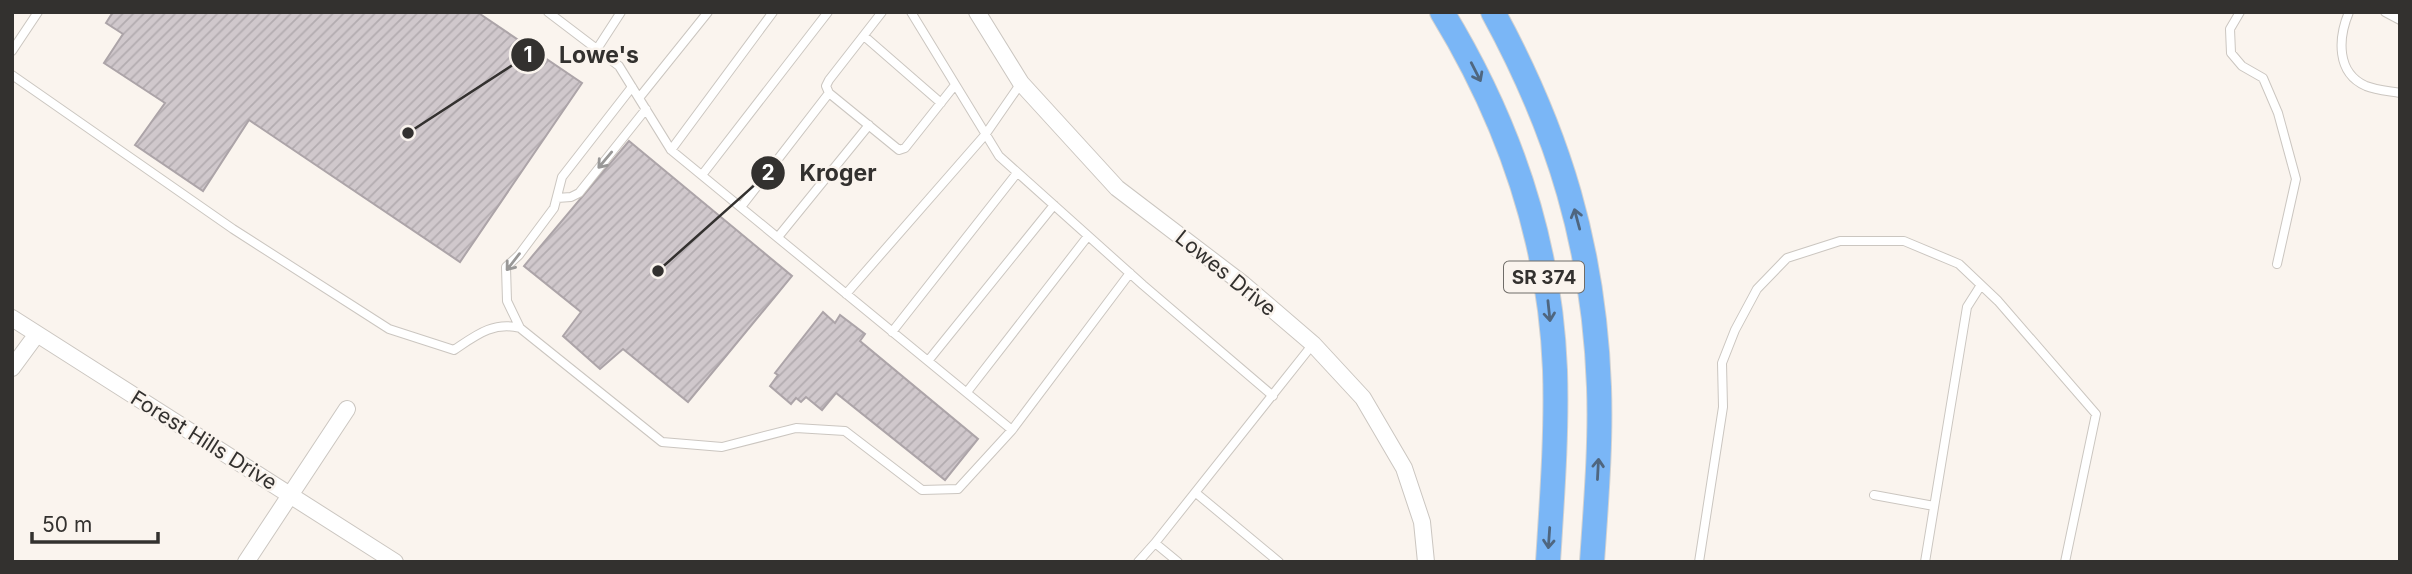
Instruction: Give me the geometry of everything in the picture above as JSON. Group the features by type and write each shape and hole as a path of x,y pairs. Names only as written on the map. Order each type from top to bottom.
{"highway":[{"name":"SR 374","path":"1443,12 1500,120 1528,201 1547,288 1555,367 1556,438 1548,562"},
{"name":"SR 374","path":"1493,12 1538,101 1560,161 1579,226 1596,336 1599,387 1599,446 1592,562"}],"street":[{"name":"Lowes Drive","path":"977,12 1021,83 1117,188 1243,284 1313,344 1363,398 1404,468 1422,522 1426,562"},
{"name":"Forest Hills Drive","path":"12,318 395,562"},
{"path":"12,368 37,334"},
{"path":"246,562 348,409"}],"lane":[{"path":"12,51 38,12"},
{"path":"548,12 559,15 619,66 671,150 1012,430"},
{"path":"597,49 621,12"},
{"path":"639,99 708,12"},
{"path":"671,150 773,12"},
{"path":"702,175 828,12"},
{"path":"881,12 829,80 826,86 829,93 899,150 905,148 955,85"},
{"path":"911,12 999,156 1273,396"},
{"path":"2240,12 2230,29 2231,53 2242,66 2263,79 2267,85 2278,113 2296,179 2277,264"},
{"path":"2349,12 2343,27 2341,53 2346,70 2365,86 2400,93"},
{"path":"2385,12 2400,20"},
{"path":"864,36 941,103"},
{"path":"12,75 233,229 389,329 454,350 488,328 520,328"},
{"path":"846,294 985,135 1021,83"},
{"path":"632,87 562,177 554,208 519,255 506,267 508,301 520,328 662,442 722,447 796,428 845,431 922,490 958,489 1012,430 1130,273"},
{"path":"741,207 829,93"},
{"path":"557,198 571,197 579,193 646,109"},
{"path":"778,237 869,125"},
{"path":"892,332 1017,173"},
{"path":"928,361 1054,205"},
{"path":"967,393 1088,236"},
{"path":"1699,562 1723,407 1722,363 1735,330 1757,289 1787,258 1840,241 1904,241 1959,264 1998,301 2096,414 2065,562"},
{"path":"1925,562 1967,307 1981,285"},
{"path":"1138,562 1313,344"},
{"path":"1196,493 1279,562"},
{"path":"1874,495 1934,506"},
{"path":"1155,543 1178,562"}],"building":[{"path":"113,12 477,12 582,83 460,262 249,120 203,191 135,145 165,103 104,63 123,34 106,23"},
{"path":"629,141 792,276 688,402 623,349 600,369 563,336 581,312 524,266"},
{"path":"823,312 835,323 840,315 865,334 860,341 978,439 945,480 836,393 822,410 806,397 801,402 796,398 791,404 770,386 778,375 775,373"}],"place":[{"name":"Lowe's","path":"408,133"},
{"name":"Kroger","path":"658,271"}]}
